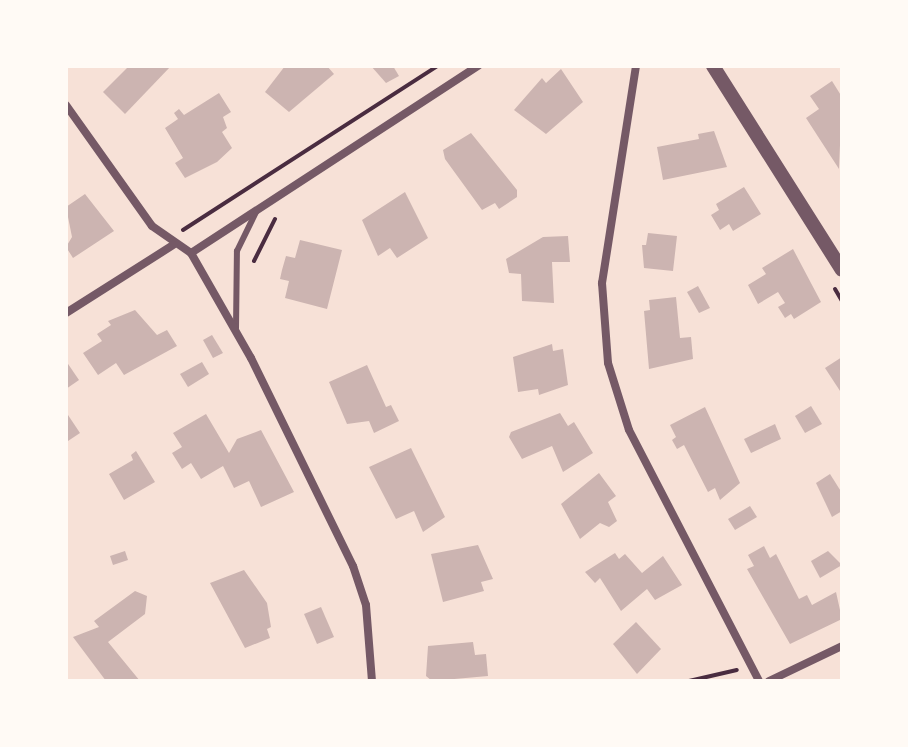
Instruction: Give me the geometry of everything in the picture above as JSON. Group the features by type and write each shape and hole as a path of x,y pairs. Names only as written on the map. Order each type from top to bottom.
{"street":[{"path":"191,253 478,66"},
{"path":"636,66 602,283 608,363 629,430 759,681"},
{"path":"713,66 842,270"},
{"path":"66,105 170,243 191,253 236,332 353,566 366,605 372,681"},
{"path":"66,313 170,243"},
{"path":"769,681 842,646"}],"lane":[{"path":"236,332 237,251 257,211"}],"path":[{"path":"170,243 437,66"},
{"path":"251,271 279,213"},
{"path":"689,681 726,675"}],"building":[{"path":"129,66 171,66 125,114 103,92"},
{"path":"285,66 327,66 334,74 289,112 265,92"},
{"path":"371,66 393,66 399,76 386,83"},
{"path":"561,69 583,102 546,134 514,110 542,78 546,83"},
{"path":"832,81 842,97 839,169 806,118 819,109 810,96"},
{"path":"219,93 231,112 223,117 227,128 222,132 232,148 217,162 185,178 175,163 183,158 165,128 178,119 174,113 179,109 184,115"},
{"path":"714,131 727,167 663,180 657,147 699,139 698,134"},
{"path":"471,133 517,190 517,197 499,209 495,203 482,210 445,159 443,150"},
{"path":"744,187 761,214 733,231 729,224 720,230 711,215 719,210 716,204"},
{"path":"405,192 428,238 397,258 390,248 378,256 362,220"},
{"path":"85,194 114,231 73,258 66,247 72,237 66,207"},
{"path":"648,233 677,236 673,271 644,268 642,245 646,245"},
{"path":"568,236 570,262 552,262 554,303 522,301 521,274 509,273 506,259 543,237"},
{"path":"300,240 342,250 327,309 285,298 289,281 280,279 282,270 286,256 295,258"},
{"path":"793,249 821,302 794,319 791,314 785,318 778,307 785,303 778,292 758,304 748,285 766,274 762,268"},
{"path":"698,286 710,308 699,313 687,292"},
{"path":"676,297 680,338 691,337 693,359 649,369 644,311 650,310 649,300"},
{"path":"135,310 157,335 167,330 177,346 124,375 116,363 98,375 83,353 102,341 97,334 111,325 108,321"},
{"path":"212,335 223,353 213,358 203,340"},
{"path":"552,344 553,351 563,349 568,385 539,395 538,389 518,392 513,357"},
{"path":"842,357 842,394 825,368"},
{"path":"66,361 79,380 66,389"},
{"path":"202,362 209,374 188,387 180,374"},
{"path":"367,365 386,407 391,405 399,421 374,433 369,421 347,424 329,382"},
{"path":"811,406 822,424 805,433 795,416"},
{"path":"705,407 740,483 720,500 715,488 708,492 684,445 677,449 672,440 676,437 670,425"},
{"path":"66,412 80,433 68,441 66,438"},
{"path":"560,413 568,426 574,422 593,453 563,472 552,446 522,459 509,437 511,432"},
{"path":"206,414 229,453 237,439 261,430 294,492 261,507 249,481 234,488 223,466 201,479 191,463 182,469 172,453 182,447 173,433"},
{"path":"775,424 781,439 751,453 744,439"},
{"path":"411,448 445,517 423,532 414,511 396,519 369,467"},
{"path":"136,451 155,482 124,500 109,474 133,460 131,455"},
{"path":"599,473 616,496 608,502 617,521 609,527 600,523 580,539 561,504"},
{"path":"830,474 842,493 842,511 832,517 816,483"},
{"path":"750,506 757,517 735,530 728,519"},
{"path":"478,545 493,579 481,582 484,591 443,602 431,554"},
{"path":"764,546 770,558 776,554 799,599 807,595 812,605 836,592 842,619 790,644 747,569 754,566 748,555"},
{"path":"125,551 128,560 113,565 110,556"},
{"path":"828,551 842,565 820,578 811,561"},
{"path":"615,553 619,559 625,554 642,573 663,556 682,585 655,600 647,589 621,611 600,578 595,583 585,572"},
{"path":"244,570 267,603 271,627 267,629 270,638 245,648 210,583"},
{"path":"135,591 147,596 145,614 108,642 140,681 106,681 73,637 99,627 94,621"},
{"path":"321,607 334,637 317,644 304,614"},
{"path":"636,622 661,649 637,674 613,644"},
{"path":"473,642 475,655 486,654 488,676 432,681 426,676 428,646"}]}
